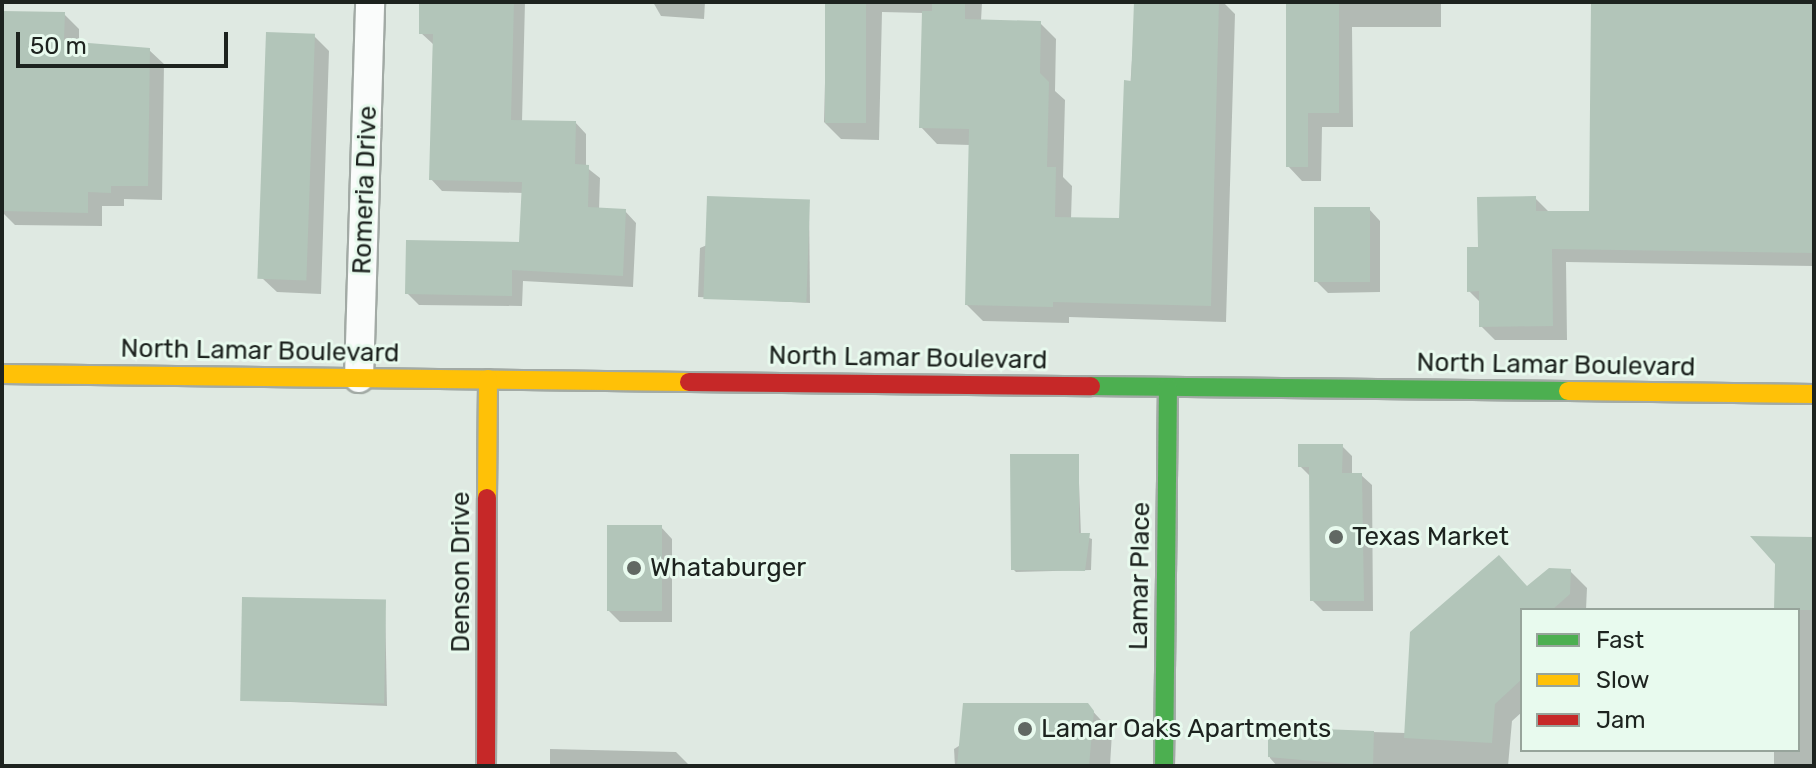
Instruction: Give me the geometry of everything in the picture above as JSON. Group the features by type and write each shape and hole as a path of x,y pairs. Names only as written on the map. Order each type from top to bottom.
{"main road":[{"name":"North Lamar Boulevard","path":"2,374 1814,394"},
{"name":"Denson Drive","path":"486,766 488,379"},
{"name":"Lamar Place","path":"1164,766 1168,387"}],"street":[{"name":"Romeria Drive","path":"359,378 370,2"}],"building":[{"path":"419,2 514,2 511,120 576,121 575,164 589,165 588,207 626,209 623,276 512,270 512,296 405,294 406,240 519,242 522,182 429,180 433,34 419,34"},
{"path":"825,2 866,2 866,123 825,123"},
{"path":"932,2 965,2 965,19 1041,21 1040,73 1049,82 1047,167 1056,167 1055,217 1119,218 1124,80 1131,81 1134,2 1219,2 1211,306 1053,302 1053,307 965,305 969,129 919,128 922,11 932,11"},
{"path":"1286,2 1339,2 1339,113 1308,113 1308,167 1286,167"},
{"path":"1591,2 1814,4 1814,253 1552,249 1553,326 1479,327 1479,291 1467,292 1467,247 1478,247 1477,197 1536,196 1536,211 1589,211"},
{"path":"2,11 65,12 64,41 150,48 148,186 111,186 111,193 88,192 88,213 2,211"},
{"path":"266,32 315,34 306,281 257,279"},
{"path":"707,196 810,200 806,303 703,299"},
{"path":"1314,207 1370,207 1370,282 1314,282"},
{"name":"Texas Market","path":"1298,444 1343,444 1342,473 1362,473 1364,601 1310,601 1309,467 1298,467"},
{"path":"1010,454 1079,454 1079,533 1090,533 1085,571 1011,570"},
{"name":"Whataburger","path":"607,525 662,525 662,611 607,611"},
{"path":"1750,536 1814,537 1814,610 1774,608 1775,564"},
{"path":"1499,555 1527,586 1549,568 1571,569 1570,594 1554,608 1520,608 1520,681 1495,704 1492,743 1404,738 1410,632"},
{"path":"242,597 386,600 384,703 240,701"},
{"name":"Lamar Oaks Apartments","path":"963,703 1088,703 1094,711 1089,766 957,766"},
{"path":"1268,727 1374,731 1373,766 1268,757"}],"traffic: fast":[{"path":"1091,386 1568,391"},
{"path":"1164,766 1168,387"}],"traffic: slow":[{"path":"2,374 689,382"},
{"path":"487,498 488,379"},
{"path":"1568,391 1814,394"}],"traffic: jam":[{"path":"689,382 1091,386"},
{"path":"486,766 487,498"}],"place":[{"name":"Texas Market","path":"1336,537"},
{"name":"Whataburger","path":"634,568"},
{"name":"Lamar Oaks Apartments","path":"1025,729"}]}
